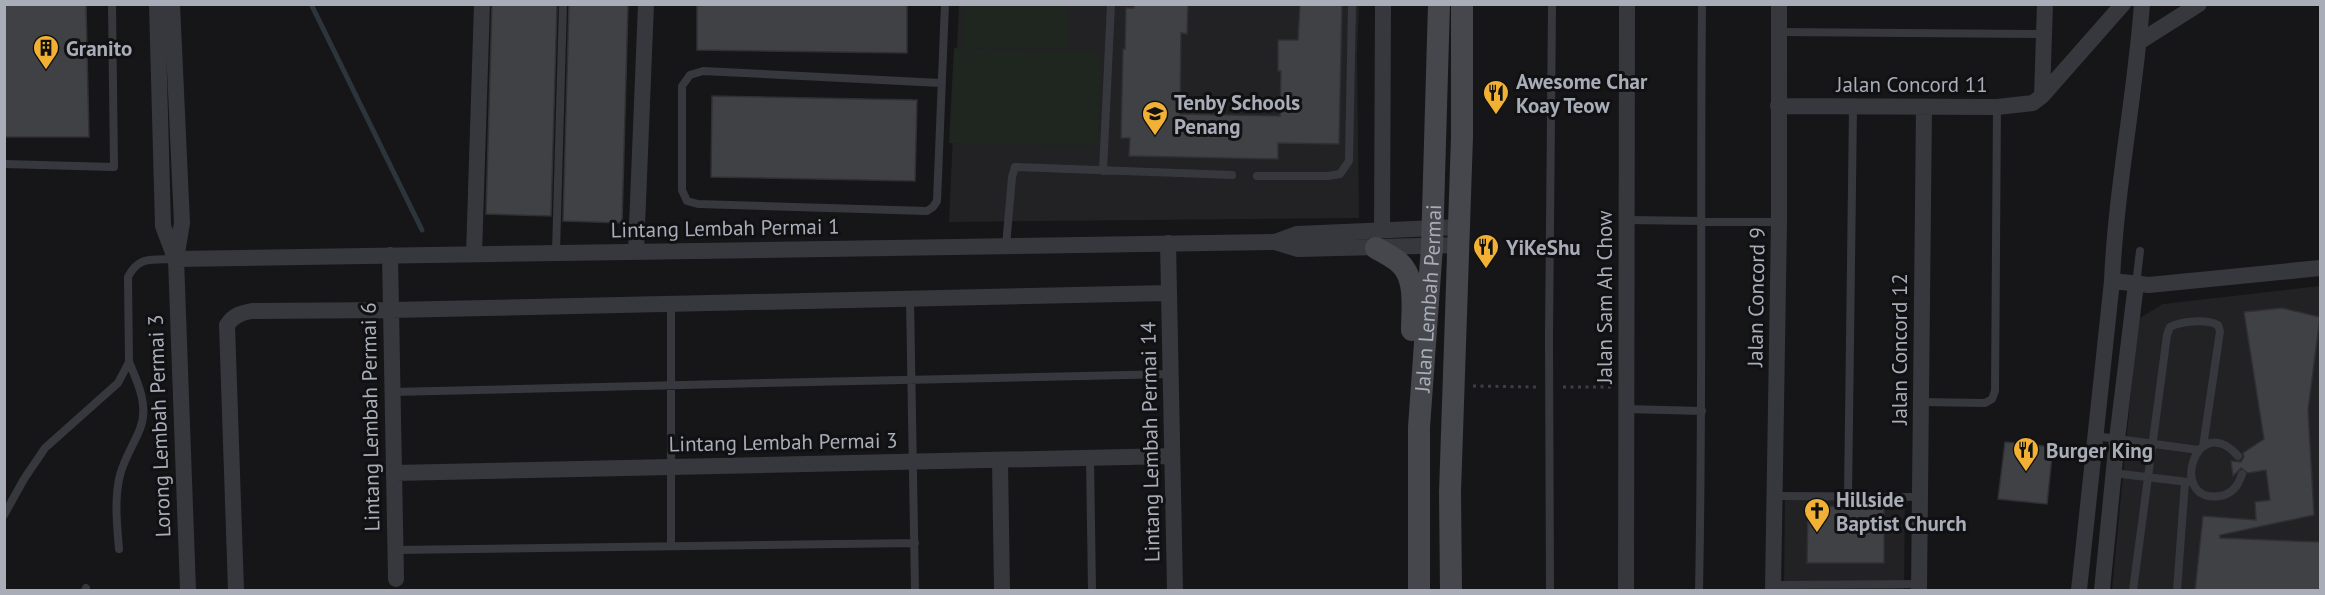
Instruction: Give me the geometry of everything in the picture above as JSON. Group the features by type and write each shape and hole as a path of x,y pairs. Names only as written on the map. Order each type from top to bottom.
{"main road":[{"name":"Jalan Lembah Permai","path":"1419,591 1419,427 1432,237 1439,4"},
{"name":"Jalan Lembah Permai","path":"1451,591 1450,492 1459,236 1462,4"},
{"path":"1379,239 1405,268 1409,277 1412,296 1412,366 1419,427"}],"street":[{"path":"157,4 163,226 176,259"},
{"path":"172,4 182,223 176,259"},
{"path":"474,254 482,4"},
{"path":"636,251 646,4"},
{"path":"1379,239 1383,4"},
{"name":"Jalan Sam Ah Chow","path":"1626,591 1627,4"},
{"name":"Jalan Concord 9","path":"1773,588 1779,222 1779,4"},
{"path":"2042,96 2045,4"},
{"path":"2042,96 2123,4"},
{"path":"2079,591 2112,281 2114,234 2142,4"},
{"path":"2139,42 2195,5"},
{"name":"Jalan Concord 11","path":"1778,106 1997,107 2033,104 2042,96"},
{"name":"Jalan Concord 12","path":"1919,587 1924,107"},
{"name":"Lintang Lembah Permai 1","path":"176,259 1275,242 1298,249 1379,239 1459,236"},
{"name":"Lintang Lembah Permai 14","path":"1168,243 1175,591"},
{"name":"Lintang Lembah Permai 6","path":"390,255 396,579"},
{"name":"Lorong Lembah Permai 3","path":"176,259 188,591"},
{"path":"2112,281 2155,285 2320,268"},
{"path":"2102,591 2113,472 2136,284"},
{"path":"236,591 227,324 232,317 252,311 1169,293"},
{"name":"Lintang Lembah Permai 3","path":"394,473 1172,456"},
{"path":"1000,460 1002,591"}],"lane":[{"path":"4,164 114,167 112,4"},
{"path":"556,252 563,4"},
{"path":"941,83 703,71 690,75 682,86 682,190 687,201 698,204 927,211 933,207 937,201 945,4"},
{"path":"1103,171 1112,4"},
{"path":"1257,176 1328,176 1340,174 1348,161 1352,4"},
{"path":"1550,591 1549,326 1552,4"},
{"path":"1699,591 1702,411 1700,221 1702,4"},
{"path":"1779,32 2044,34"},
{"path":"1848,497 1853,107"},
{"path":"1922,402 1985,403 1992,399 1995,391 1997,107"},
{"path":"1006,246 1011,177 1015,167 1232,175"},
{"path":"1627,220 1779,222"},
{"path":"2136,284 2140,251"},
{"path":"119,549 117,493 120,473 141,426 144,409 140,388 129,362 128,277 133,267 141,261 176,259"},
{"path":"910,299 915,591"},
{"path":"671,304 671,546"},
{"path":"2133,591 2151,444 2170,327 2176,324 2211,321 2218,325 2220,331 2201,448 2193,457 2190,466 2177,591"},
{"path":"4,514 45,448 118,383 129,362"},
{"path":"392,392 672,387 911,378 1171,374"},
{"path":"1626,409 1702,411"},
{"path":"2095,436 2201,448 2218,443 2226,445 2238,456"},
{"path":"1090,458 1092,591"},
{"path":"2113,472 2189,483 2208,495 2226,494 2239,482 2242,474"},
{"path":"1775,496 1920,497"},
{"path":"395,550 915,543"},
{"path":"1773,588 1919,587"}],"shaded area":[{"name":"Tenby Schools Penang","path":"959,5 1359,5 1357,55 1359,218 949,222"},
{"path":"964,5 1068,5 1067,48 964,47"},
{"path":"954,48 1100,52 1098,146 949,143"},
{"path":"2320,286 2320,590 2112,590 2138,319 2163,304"},
{"path":"1785,492 1905,493 1904,590 1784,590"}],"building":[{"name":"Granito","path":"4,4 86,4 89,137 4,137"},
{"path":"492,4 557,4 551,216 486,214"},
{"path":"569,4 628,5 622,223 563,221"},
{"path":"697,4 907,4 907,53 697,50"},
{"path":"1134,4 1188,4 1187,34 1181,33 1180,114 1280,116 1281,71 1278,71 1278,40 1298,40 1300,4 1342,4 1339,144 1278,143 1278,159 1129,156 1130,138 1121,138 1123,49 1125,49 1126,8 1134,8"},
{"path":"712,96 917,100 915,181 711,177"},
{"path":"2282,308 2320,317 2308,410 2314,515 2220,535 2220,538 2320,542 2320,591 2195,591 2203,516 2256,520 2255,502 2270,500 2266,470 2248,473 2241,468 2233,476 2231,461 2241,462 2244,457 2243,453 2264,439 2244,312"},
{"name":"Burger King","path":"2005,442 2053,447 2047,504 1998,499"},
{"path":"1808,506 1884,507 1884,563 1807,563"}],"waterway":[{"path":"311,4 422,230"}],"place":[{"name":"Granito","path":"46,71"},
{"name":"Awesome Char Koay Teow","path":"1496,116"},
{"name":"Tenby Schools Penang","path":"1155,137"},
{"name":"YiKeShu","path":"1486,270"},
{"name":"Burger King","path":"2026,473"},
{"name":"Hillside Baptist Church","path":"1817,534"}]}
